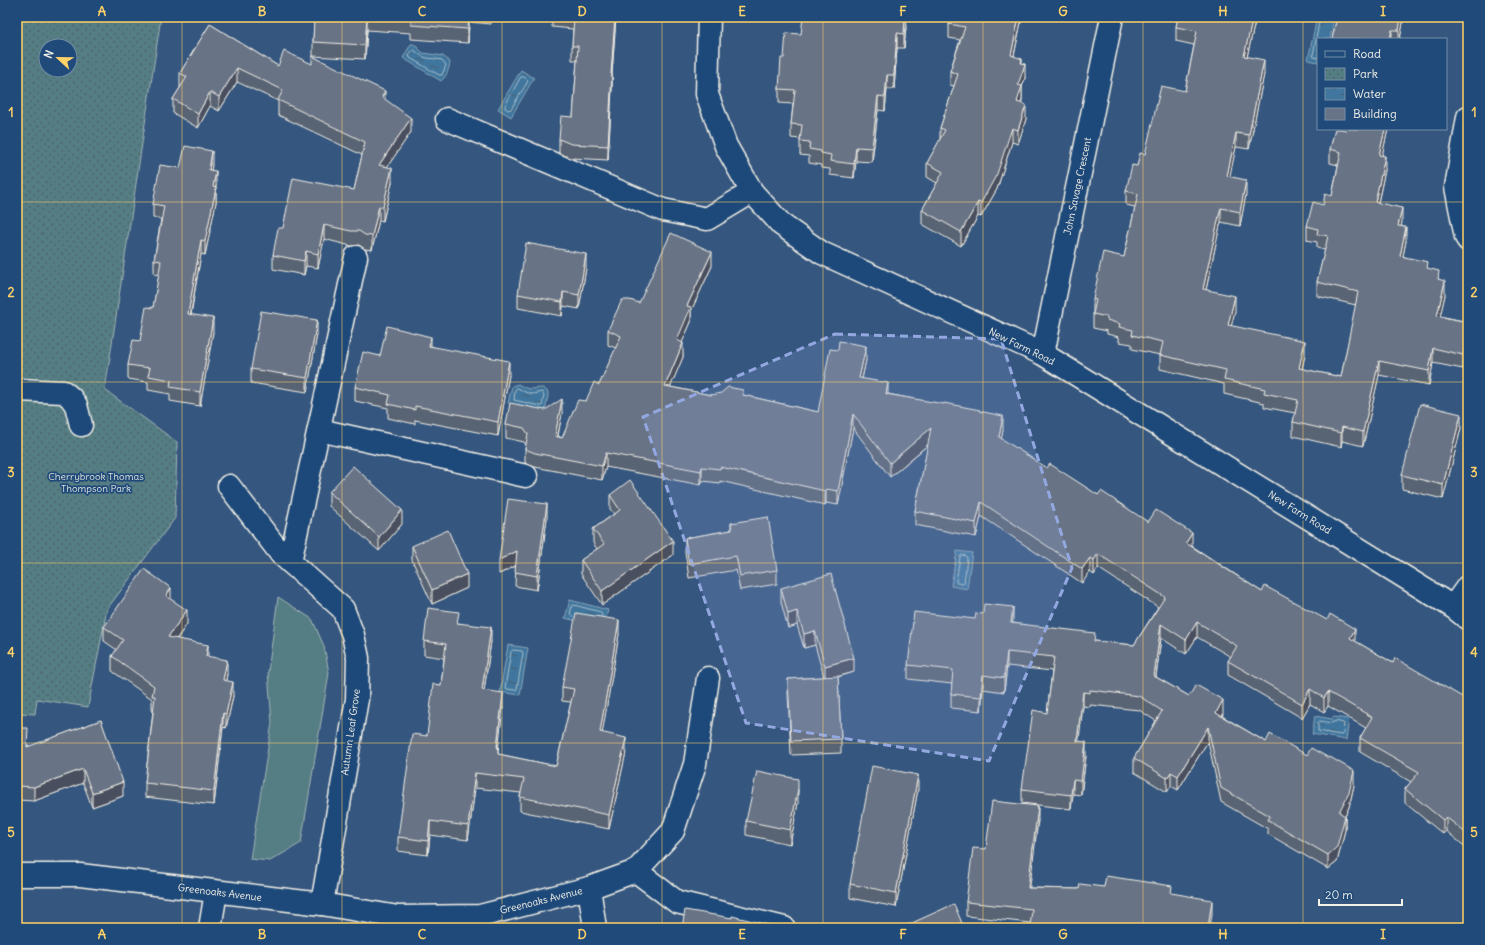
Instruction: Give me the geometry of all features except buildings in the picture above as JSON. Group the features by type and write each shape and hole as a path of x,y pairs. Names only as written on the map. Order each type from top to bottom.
{"street":[{"name":"New Farm Road","path":"709,17 707,94 726,146 752,192 782,225 822,253 1043,354 1461,613"},
{"name":"John Savage Crescent","path":"1043,354 1112,17"},
{"path":"1468,117 1456,186 1466,237 1468,240"},
{"path":"447,118 663,210 707,219 752,192"},
{"path":"290,562 356,257"},
{"path":"17,390 64,392 72,398 76,405 81,424"},
{"path":"319,430 526,476"},
{"name":"Autumn Leaf Grove","path":"229,486 281,554 343,609 353,634 358,658 357,699 322,904"},
{"path":"1461,613 1468,586"},
{"name":"Greenoaks Avenue","path":"17,875 80,875 322,904 398,917 480,916 589,888 636,871 673,831 695,764 708,678"},
{"path":"636,871 677,902 784,928"},
{"path":"589,888 595,928"},
{"path":"210,928 216,892"}],"highlighted area":[{"path":"835,334 1001,339 1072,568 989,761 746,723 643,417"}],"green space":[{"name":"Cherrybrook Thomas Thompson Park","path":"17,17 161,17 105,390 177,442 175,518 107,609 88,707 37,699 35,714 17,713"},
{"path":"278,597 312,619 324,646 329,673 301,843 270,861 250,859 272,723 268,672"}],"water":[{"path":"1317,17 1334,18 1330,38 1317,38 1317,62 1308,60"},
{"path":"411,44 414,44 423,53 443,56 450,62 445,77 441,81 403,58"},
{"path":"521,70 534,78 511,117 498,109"},
{"path":"518,384 528,389 543,388 548,392 545,412 508,403 512,386"},
{"path":"957,551 972,553 967,589 951,586"},
{"path":"570,600 608,610 603,628 565,618"},
{"path":"508,645 528,648 520,695 500,692"},
{"path":"1315,716 1332,719 1333,717 1349,719 1346,740 1312,734"}]}
